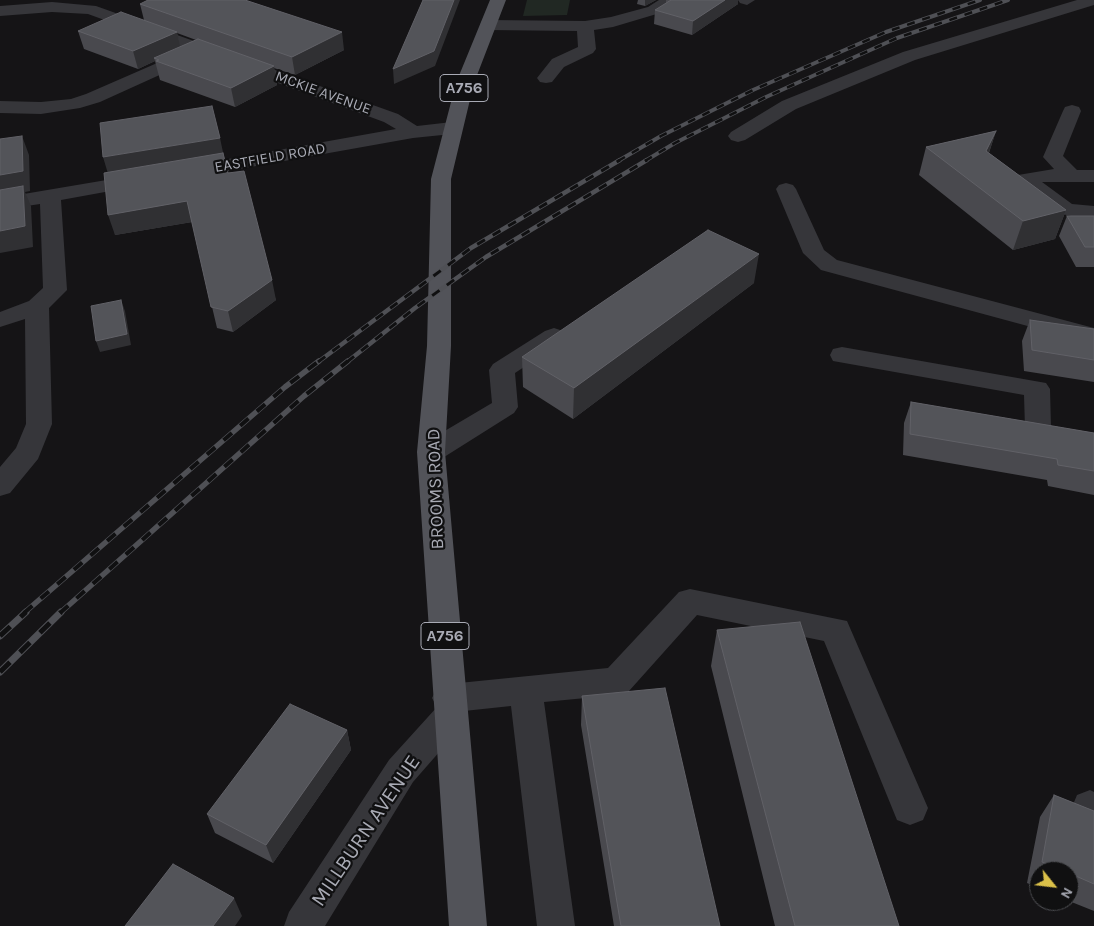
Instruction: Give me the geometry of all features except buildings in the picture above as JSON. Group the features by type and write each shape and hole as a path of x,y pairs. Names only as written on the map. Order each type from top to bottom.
{"main road":[{"name":"BROOMS ROAD","path":"468,926 432,452 439,346 441,179 452,128 465,83 498,0"}],"street":[{"path":"488,25 585,26 613,22 638,15 654,10 670,0"},
{"path":"738,136 789,105 909,56 1094,0"},
{"name":"MCKIE AVENUE","path":"10,7 60,4 90,9 391,118 413,132"},
{"path":"546,78 558,63 587,49 585,26"},
{"path":"0,107 41,108 73,104 94,98 202,49"},
{"path":"1070,174 1053,157 1072,111"},
{"name":"EASTFIELD ROAD","path":"0,204 413,132 452,128"},
{"path":"1094,176 1070,174 1044,175 1025,179 1065,209 1094,212"},
{"path":"786,189 814,253 829,265 1094,336"},
{"path":"0,320 36,306 55,290 50,196"},
{"path":"0,486 28,452 39,424 36,306"},
{"path":"432,452 505,408 502,370 574,323"},
{"path":"842,355 1037,389 1038,428"},
{"path":"1010,423 1066,432"},
{"path":"450,707 526,690 617,681 690,601 836,630 910,808"},
{"path":"526,690 556,926"},
{"name":"MILLBURN AVENUE","path":"303,926 402,771 450,707"}],"shaded area":[{"path":"527,0 570,0 567,15 523,16"}],"railway":[{"path":"618,161 661,136 753,90 886,32 980,0"},
{"path":"645,161 675,143 766,97 897,38 1008,0"},
{"path":"318,362 471,248 620,160"},
{"path":"347,362 415,308 486,257 647,160"},
{"path":"24,613 285,387 319,361"},
{"path":"60,613 304,396 348,361"},
{"path":"0,636 26,612"},
{"path":"0,672 61,612"}]}
